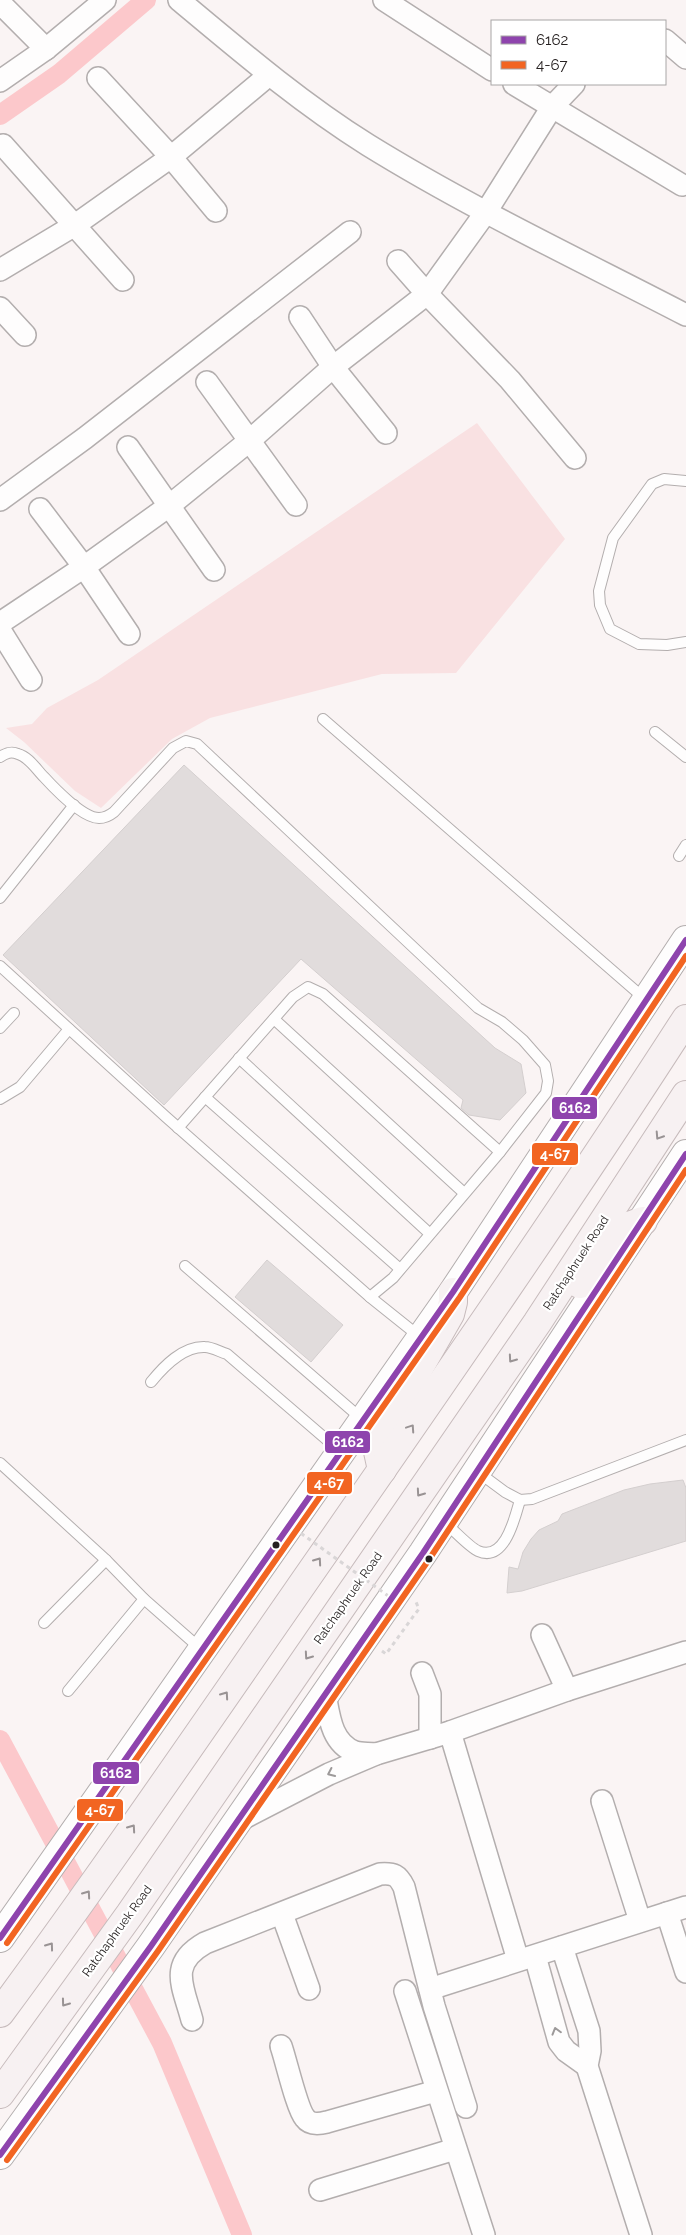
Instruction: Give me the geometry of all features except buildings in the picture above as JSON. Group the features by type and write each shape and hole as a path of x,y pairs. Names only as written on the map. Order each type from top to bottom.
{"main road":[{"path":"0,1938 453,1292 686,940"},
{"path":"0,2013 69,1920 382,1470 548,1229 686,1019"},
{"name":"Ratchaphruek Road","path":"0,2094 130,1914 537,1324 686,1095"},
{"path":"0,2155 151,1946 444,1522 685,1160"},
{"path":"537,1324 559,1310 629,1226 644,1220"},
{"path":"382,1470 377,1446 450,1314 453,1292"}],"street":[{"path":"0,81 46,49 105,0"},
{"path":"179,0 268,75 368,145 486,212 686,315"},
{"path":"384,0 491,69"},
{"path":"0,3 46,49"},
{"path":"666,41 686,58"},
{"path":"0,270 75,224 171,157 268,75"},
{"path":"98,78 171,157 216,211"},
{"path":"516,85 682,185"},
{"path":"0,623 84,567 168,506 249,441 333,367 427,294 486,212 552,107 573,85"},
{"path":"3,145 123,280"},
{"path":"0,500 86,438 350,232"},
{"path":"398,261 510,380 575,458"},
{"path":"0,308 25,335"},
{"path":"300,317 333,367 386,433"},
{"path":"207,382 296,504"},
{"path":"128,447 214,570"},
{"path":"40,509 84,567 129,634"},
{"path":"0,630 31,680"},
{"path":"542,1635 567,1690"},
{"path":"238,1821 329,1774 376,1754 440,1735 567,1690 686,1652"},
{"path":"422,1673 430,1694 440,1735 559,2042 566,2051 587,2066"},
{"path":"325,1694 331,1725 336,1736 344,1745 355,1752 376,1754"},
{"path":"602,1801 640,1921"},
{"path":"192,2020 181,1980 180,1969 184,1960 194,1949 380,1874 392,1873 399,1877 404,1887 430,1989 466,2107"},
{"path":"430,1989 677,1910 686,1972"},
{"path":"282,1914 309,1989"},
{"path":"562,1946 589,2031 590,2050 587,2066 641,2235"},
{"path":"405,1991 484,2235"},
{"path":"281,2046 300,2107 305,2118 311,2123 327,2122 436,2091"},
{"path":"320,2190 455,2149"}],"lane":[{"path":"686,481 664,479 652,484 613,538 598,591 600,605 610,628 639,644 667,645 686,642"},
{"path":"323,719 646,999"},
{"path":"655,732 686,757"},
{"path":"0,757 6,753 18,754 28,759 45,779 74,805 92,817 101,818 114,812 173,748 186,741 197,744 478,1008 502,1022 523,1040 545,1065 548,1081 546,1093 500,1152 400,1269 383,1287 370,1297"},
{"path":"0,898 74,805"},
{"path":"679,856 686,845"},
{"path":"0,966 178,1128 370,1297 421,1338"},
{"path":"178,1128 293,997 308,987 323,994 500,1152"},
{"path":"0,1028 14,1012"},
{"path":"274,1019 464,1193"},
{"path":"0,1100 20,1087 69,1029"},
{"path":"239,1058 429,1234"},
{"path":"205,1097 400,1269"},
{"path":"185,1266 364,1421"},
{"path":"151,1382 164,1366 192,1348 207,1346 227,1354 341,1452"},
{"path":"477,1472 520,1500 546,1494 686,1440"},
{"path":"0,1463 106,1560 144,1599 202,1650"},
{"path":"444,1522 478,1551 490,1553 507,1538 513,1527 520,1500"},
{"path":"44,1623 106,1560"},
{"path":"68,1691 144,1599"}],"path":[{"path":"288,1524 406,1608 411,1602 417,1602 418,1609 386,1654"}],"shaded area":[{"path":"477,423 565,539 456,673 382,674 210,718 172,739 101,808 75,791 24,742 6,728 32,724 47,708 98,680"}],"waterway":[{"path":"0,115 59,74 146,0"},
{"path":"0,1740 162,2043 242,2235"}],"transit line":[{"name":"6162","path":"0,1938 453,1292 686,940"},
{"name":"4-67","path":"7,1943 460,1297 686,956"},
{"name":"6162","path":"0,2155 151,1946 423,1553 686,1154"},
{"name":"4-67","path":"7,2160 158,1951 430,1558 686,1170"}]}
